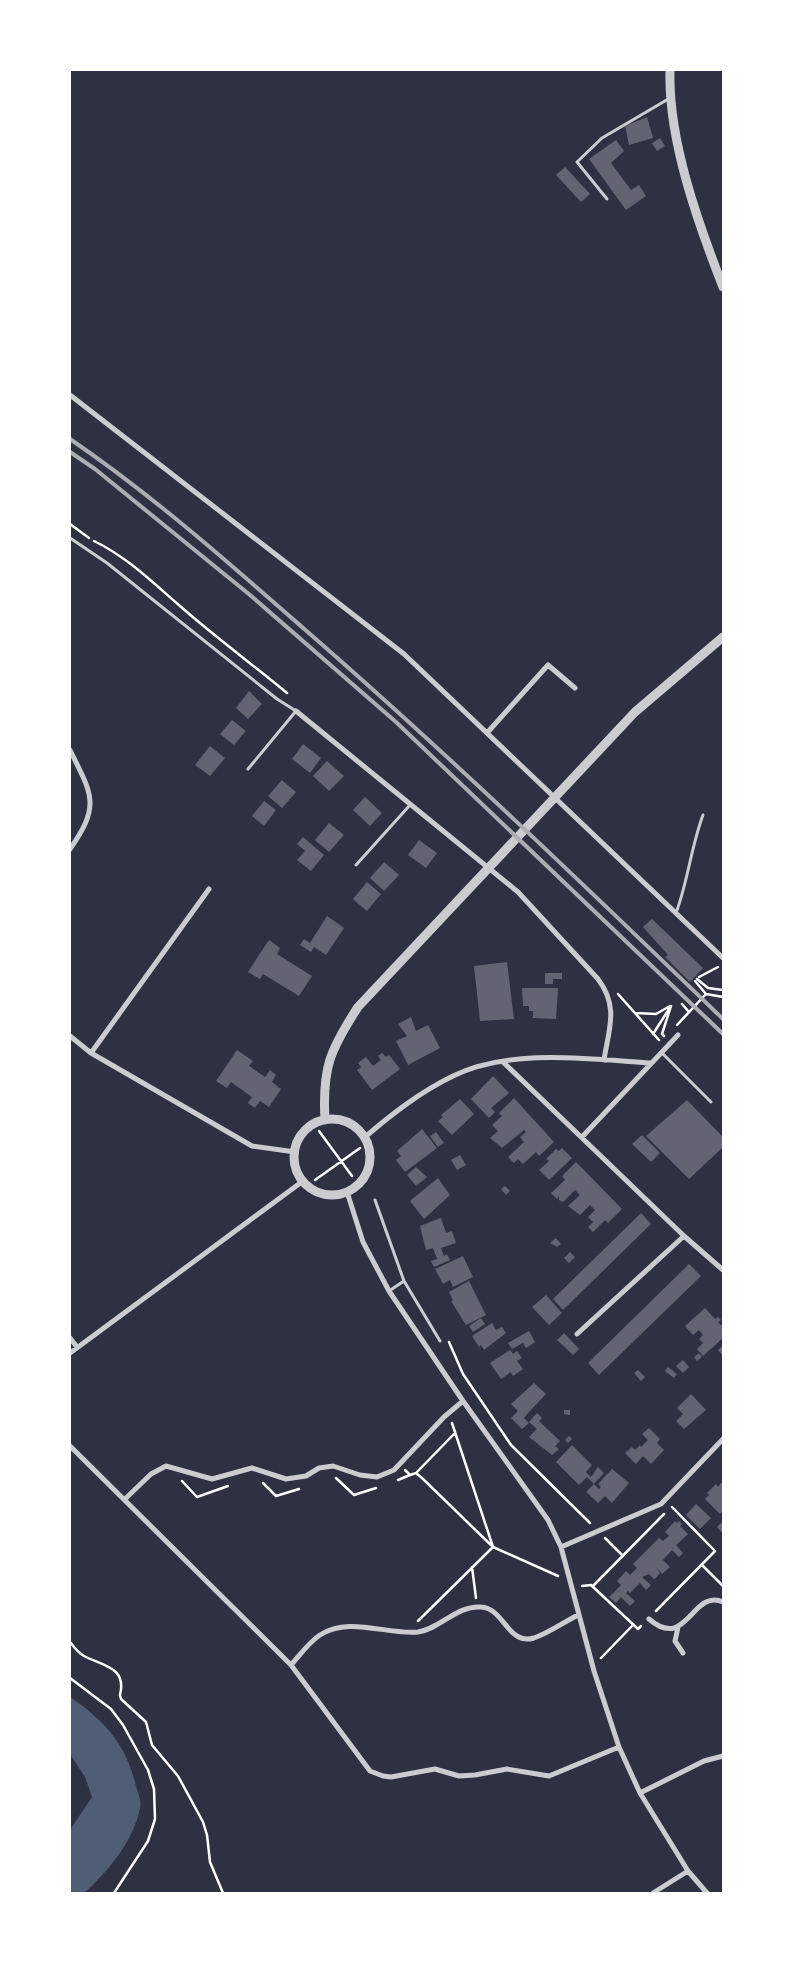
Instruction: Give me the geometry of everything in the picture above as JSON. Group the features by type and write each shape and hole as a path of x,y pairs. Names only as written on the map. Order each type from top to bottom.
{"street":[{"path":"670,70 674,123 688,181 702,231 723,287"},
{"path":"70,395 404,654 723,958"},
{"path":"325,1120 323,1091 326,1067 342,1032 358,1007 378,983 583,764 635,712 723,637"},
{"path":"486,733 548,665 575,688"},
{"path":"296,711 518,892 603,985 610,999 612,1011 604,1060"},
{"path":"70,750 86,782 90,816 70,849"},
{"path":"91,1053 209,889"},
{"path":"582,1137 678,1035"},
{"path":"70,1036 91,1053 252,1146 295,1152"},
{"path":"364,1137 402,1106 454,1075 504,1062 529,1057 650,1063"},
{"path":"504,1062 684,1236 723,1270"},
{"path":"336,1119 347,1122 364,1137 370,1152 369,1168 360,1182 347,1192 335,1195 323,1194 312,1189 303,1181 296,1167 295,1152 298,1141 305,1131 325,1120 336,1119"},
{"path":"70,1353 303,1181"},
{"path":"347,1192 364,1242 389,1291 463,1401 548,1520 561,1548 578,1615 619,1747 640,1793 688,1871 707,1893"},
{"path":"578,1334 684,1236"},
{"path":"70,1338 77,1347"},
{"path":"125,1499 151,1474 166,1466 212,1479 252,1468 286,1479 306,1476 319,1468 333,1466 360,1475 377,1477 394,1470 463,1401"},
{"path":"561,1548 660,1504 723,1439"},
{"path":"70,1446 291,1665 360,1760 370,1770 382,1776 435,1769 459,1776 475,1776 507,1768 549,1776 619,1747"},
{"path":"683,1653 675,1640 676,1631 680,1625 703,1604 711,1601 723,1602"},
{"path":"291,1665 318,1636 342,1626 419,1632 466,1609 477,1607 489,1608 515,1634 525,1639 534,1638 578,1615"},
{"path":"649,1619 666,1629 672,1629 680,1625"},
{"path":"640,1793 704,1761 723,1756"},
{"path":"653,1893 688,1871"}],"lane":[{"path":"607,199 576,162 602,138 671,98"},
{"path":"70,538 107,563 277,699 296,711 248,769"},
{"path":"356,865 410,804"},
{"path":"676,914 686,887 696,834 703,815"},
{"path":"661,1052 711,1102"},
{"path":"375,1200 404,1281 440,1341"},
{"path":"389,1291 404,1281"}],"path":[{"path":"697,979 723,964"},
{"path":"697,979 708,988 723,990"},
{"path":"697,979 706,994 723,997"},
{"path":"671,1006 662,1034 665,1037 706,994"},
{"path":"682,1004 689,1012"},
{"path":"671,1006 653,1034 634,1012 656,1014 671,1006"},
{"path":"317,1129 352,1176"},
{"path":"315,1180 360,1148"},
{"path":"440,1341 448,1339 463,1374 512,1445 623,1556"},
{"path":"449,1413 493,1546"},
{"path":"399,1464 410,1475 416,1473 455,1433"},
{"path":"416,1473 493,1546 581,1586 591,1584 638,1630 715,1552 672,1507 678,1500"},
{"path":"593,1586 665,1514"},
{"path":"408,1631 493,1546"},
{"path":"702,1565 723,1586"},
{"path":"472,1567 477,1607"},
{"path":"600,1660 633,1625"},
{"path":"70,1642 81,1654 102,1662 119,1676 123,1686 120,1695 121,1699 146,1722 152,1745 178,1776 203,1822 207,1835 210,1862 223,1893"},
{"path":"70,1678 111,1709 123,1725 148,1770 154,1789 155,1819 148,1841 114,1893"}],"water":[{"path":"70,1697 94,1715 120,1746 132,1771 140,1797 137,1820 119,1855 84,1893 70,1893 70,1830 92,1797 85,1777 70,1754"}],"building":[{"path":"647,117 653,138 629,145 625,126"},
{"path":"660,138 665,146 657,151 652,143"},
{"path":"616,140 624,151 611,163 631,190 639,185 646,196 626,210 589,159"},
{"path":"565,167 590,194 581,202 556,175"},
{"path":"249,691 262,704 248,719 236,708"},
{"path":"232,720 246,731 234,745 220,734"},
{"path":"303,744 321,758 310,773 292,759"},
{"path":"210,746 225,758 210,776 195,765"},
{"path":"327,761 344,776 329,791 313,776"},
{"path":"282,780 296,792 282,808 268,796"},
{"path":"365,797 382,813 370,826 353,810"},
{"path":"264,801 276,810 264,826 252,816"},
{"path":"329,823 344,835 329,852 315,840"},
{"path":"303,837 324,855 311,871 297,860 305,851 297,844"},
{"path":"419,840 437,853 426,868 408,855"},
{"path":"384,862 399,875 384,891 370,878"},
{"path":"367,882 381,894 367,911 353,899"},
{"path":"327,916 344,928 326,955 314,947 311,952 300,945 304,939 310,943"},
{"path":"652,919 703,968 690,982 665,957 668,955 643,927"},
{"path":"269,940 280,948 277,954 312,976 299,996 263,974 260,979 248,972"},
{"path":"507,962 514,1019 480,1021 474,966"},
{"path":"545,973 562,973 562,979 553,979 553,984 545,984"},
{"path":"522,988 558,988 556,1019 533,1018 533,1011 529,1011 529,1006 523,1006"},
{"path":"411,1017 416,1031 428,1025 440,1048 408,1065 396,1041 407,1036 398,1024"},
{"path":"237,1050 253,1061 249,1066 265,1077 270,1070 276,1075 272,1082 281,1089 269,1107 260,1101 255,1108 248,1103 252,1097 231,1082 227,1088 216,1081"},
{"path":"382,1053 386,1057 389,1055 400,1069 372,1090 357,1070 361,1067 358,1063 366,1057 373,1066 381,1060 378,1056"},
{"path":"493,1076 509,1093 491,1108 495,1112 489,1118 471,1099"},
{"path":"514,1098 554,1142 539,1156 536,1152 523,1164 518,1159 514,1163 508,1157 524,1142 520,1137 526,1132 524,1130 502,1148 490,1138 498,1131 492,1125 502,1116 499,1113"},
{"path":"460,1099 474,1114 452,1135 438,1121 443,1117 441,1115"},
{"path":"687,1100 723,1137 723,1147 689,1179 646,1136"},
{"path":"422,1129 437,1148 405,1172 396,1160 401,1156 397,1151"},
{"path":"436,1132 444,1143 438,1147 430,1136"},
{"path":"642,1135 660,1153 651,1162 632,1144"},
{"path":"562,1148 572,1158 549,1180 539,1170 549,1161 546,1159 556,1149 559,1151"},
{"path":"460,1155 466,1165 457,1170 451,1160"},
{"path":"576,1162 622,1209 608,1223 605,1220 593,1232 588,1227 593,1222 588,1217 595,1210 590,1205 580,1215 568,1206 580,1195 575,1190 563,1202 559,1200 559,1196 557,1199 551,1193 565,1180 562,1176"},
{"path":"416,1167 427,1177 416,1186 407,1175"},
{"path":"438,1178 450,1195 424,1219 410,1201"},
{"path":"505,1186 510,1191 506,1195 501,1189"},
{"path":"641,1213 651,1224 563,1310 553,1299"},
{"path":"441,1218 446,1233 452,1231 456,1243 441,1248 444,1256 447,1254 450,1260 434,1267 431,1261 437,1259 433,1248 426,1250 420,1226"},
{"path":"556,1238 561,1244 557,1247 550,1243"},
{"path":"570,1252 575,1257 569,1263 564,1258"},
{"path":"463,1256 473,1277 453,1287 450,1280 443,1284 435,1269"},
{"path":"689,1264 701,1276 599,1375 588,1363"},
{"path":"469,1281 486,1315 466,1325 451,1301 453,1300 449,1292"},
{"path":"546,1295 562,1313 549,1325 532,1307"},
{"path":"705,1308 715,1319 718,1317 721,1320 718,1322 723,1327 723,1338 703,1356 697,1349 703,1343 699,1339 703,1335 699,1330 693,1335 685,1326"},
{"path":"481,1318 485,1324 473,1332 469,1326"},
{"path":"492,1323 496,1330 502,1327 506,1333 484,1350 481,1345 479,1347 472,1336"},
{"path":"529,1331 535,1342 526,1348 523,1343 512,1349 508,1343"},
{"path":"564,1333 579,1349 573,1355 557,1340"},
{"path":"723,1345 723,1356 718,1350"},
{"path":"510,1350 513,1354 517,1351 522,1358 517,1361 523,1369 513,1376 511,1372 501,1379 490,1363"},
{"path":"699,1353 702,1357 697,1361 694,1357"},
{"path":"683,1360 689,1367 683,1373 676,1366"},
{"path":"668,1367 677,1374 674,1378 665,1371"},
{"path":"638,1370 645,1377 641,1381 634,1373"},
{"path":"534,1383 546,1394 524,1418 529,1423 522,1429 511,1418 518,1411 511,1404"},
{"path":"691,1394 706,1410 684,1429 676,1421 683,1414 677,1408"},
{"path":"564,1410 570,1410 570,1415 564,1414"},
{"path":"537,1413 542,1418 539,1421 560,1441 555,1446 559,1449 552,1455 529,1437 537,1429 529,1422"},
{"path":"649,1428 660,1439 657,1443 664,1450 651,1464 643,1456 636,1464 625,1453 632,1447 635,1450 640,1445 641,1447 648,1440 642,1434"},
{"path":"569,1436 572,1439 568,1443 565,1440"},
{"path":"572,1445 592,1465 586,1472 591,1477 598,1467 604,1473 594,1484 587,1477 579,1485 556,1462"},
{"path":"612,1469 629,1483 612,1503 605,1496 598,1503 586,1492 594,1484 599,1489 601,1487 598,1484"},
{"path":"722,1482 723,1511 720,1514 705,1499 709,1495 707,1493 716,1484 718,1487"},
{"path":"696,1504 711,1518 700,1529 686,1515"},
{"path":"675,1521 677,1523 679,1521 682,1524 680,1526 688,1534 676,1545 683,1553 679,1557 672,1550 663,1560 670,1567 662,1574 656,1567 660,1573 654,1579 649,1574 642,1577 651,1585 646,1590 640,1583 630,1593 628,1591 626,1593 635,1601 630,1606 621,1597 616,1603 609,1597 621,1585 617,1581 626,1571 630,1575 637,1568 633,1564 659,1538 663,1541 669,1536 665,1532"},
{"path":"723,1521 723,1534 717,1527"}],"railway":[{"path":"70,439 100,460 189,530 356,675 515,820 723,1019"},
{"path":"70,452 95,469 250,595 396,722 723,1034"}]}
